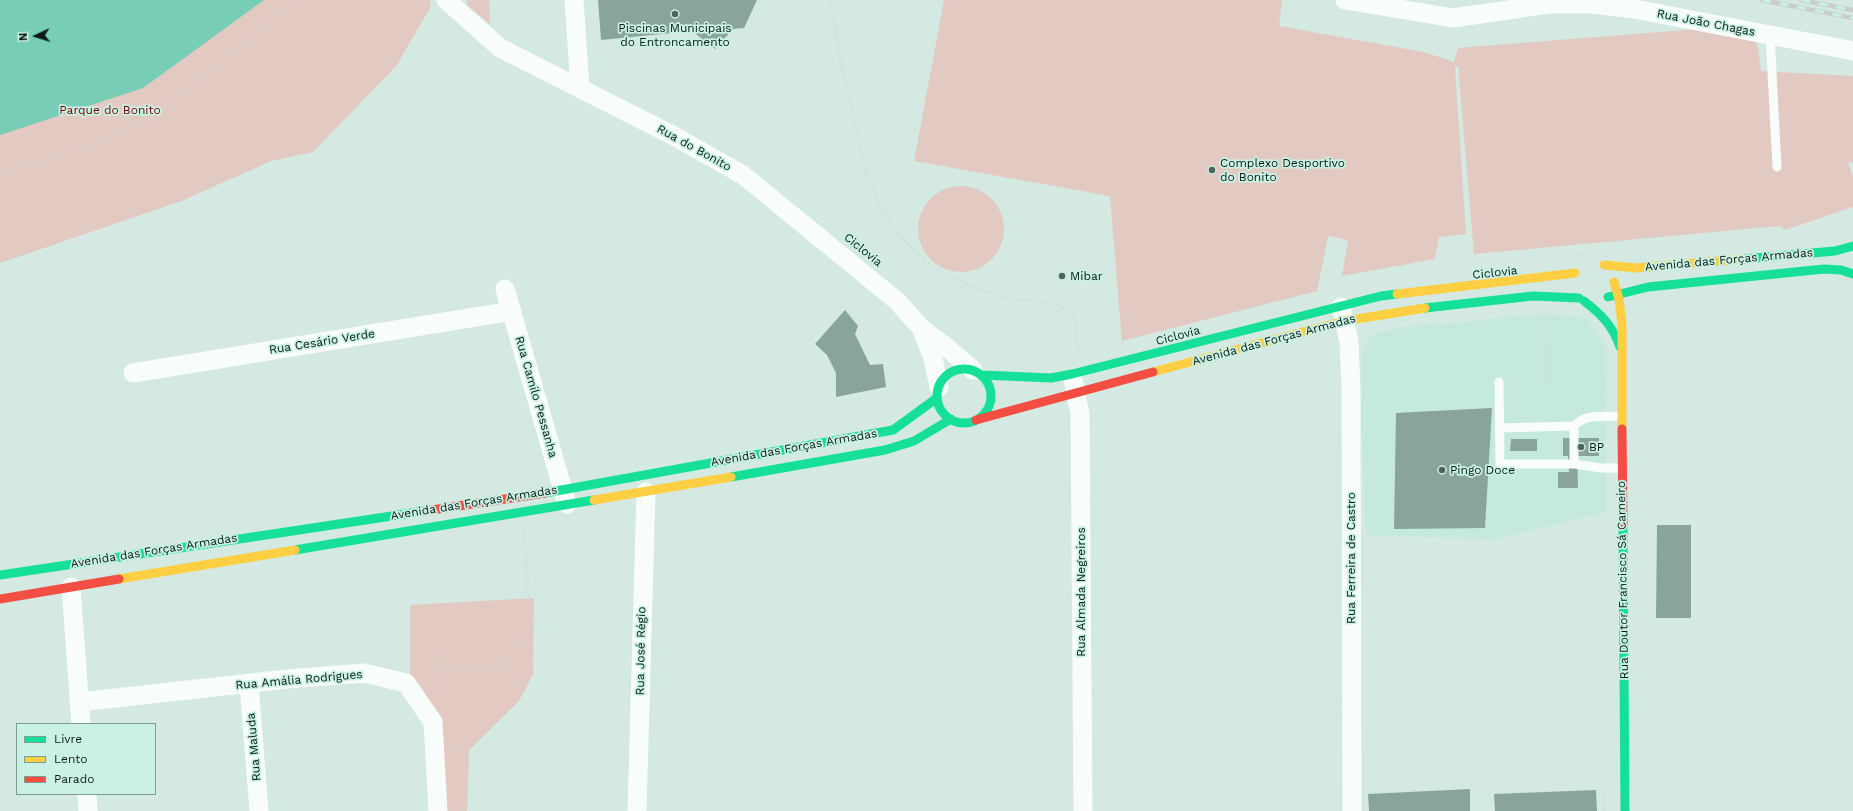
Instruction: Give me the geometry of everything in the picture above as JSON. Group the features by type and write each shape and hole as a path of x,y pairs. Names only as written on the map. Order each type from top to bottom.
{"street":[{"name":"Rua do Bonito","path":"446,0 500,48 674,136 743,175 897,301 921,328 978,373"},
{"path":"574,0 580,88"},
{"name":"Rua João Chagas","path":"1345,0 1453,18 1549,4 1592,4 1634,9 1853,51"},
{"name":"Avenida das Forças Armadas","path":"1621,350 1623,331 1618,294 1609,269 1601,264 1636,268 1835,251 1853,246"},
{"name":"Avenida das Forças Armadas","path":"978,373 1051,378 1076,368 1342,313 1382,313 1555,295 1597,303 1608,297 1648,287 1824,269 1841,270 1853,274"},
{"name":"Avenida das Forças Armadas","path":"976,420 1076,393 1342,313 1381,296 1552,277 1577,270 1572,286 1581,300"},
{"path":"1608,297 1611,293 1614,282"},
{"name":"Rua Camilo Pessanha","path":"505,289 565,497"},
{"path":"1581,300 1608,321 1615,331 1621,350"},
{"name":"Rua Cesário Verde","path":"133,373 512,311"},
{"name":"Rua Ferreira de Castro","path":"1342,313 1348,342 1351,390 1352,811"},
{"name":"Rua do Bonito","path":"921,328 933,358 938,392"},
{"name":"Rua Doutor Francisco Sá Carneiro","path":"1621,350 1625,811"},
{"name":"Rua Almada Negreiros","path":"1076,368 1076,393 1080,414 1083,811"},
{"path":"965,369 978,373 988,382 991,400 984,415 968,423 959,423 951,419 942,410 938,392 943,380 953,372 965,369"},
{"name":"Avenida das Forças Armadas","path":"0,575 565,497 893,430 938,392"},
{"name":"Avenida das Forças Armadas","path":"0,599 523,512 565,497 646,492 886,450 914,441 951,419"},
{"name":"Rua José Régio","path":"637,811 646,492"},
{"path":"71,586 81,723"},
{"name":"Rua Amália Rodrigues","path":"79,702 364,673 406,683 433,722"},
{"name":"Rua Maluda","path":"249,684 259,811"},
{"path":"433,722 438,811"},
{"path":"87,795 88,811"}],"lane":[{"path":"1770,35 1777,167"},
{"path":"1499,382 1500,464 1574,464 1601,468 1621,468"},
{"path":"1500,428 1574,426 1587,417 1621,416"},
{"path":"1574,426 1574,464"}],"path":[{"path":"0,172 58,157 151,120 296,0"},
{"path":"830,0 841,63 867,175 879,206 891,225 921,258 948,276 1000,297 1052,304 1066,309 1075,318 1076,368"},
{"path":"1576,257 1586,252 1598,251"},
{"path":"1544,311 1546,382"},
{"path":"972,348 993,358"},
{"path":"501,668 530,627 523,512"},
{"path":"433,722 437,710 438,665 448,644"},
{"path":"438,665 501,668 512,671 518,683"},
{"path":"434,750 464,750 463,811"}],"shaded area":[{"path":"0,0 264,0 143,88 0,135"},
{"path":"1552,314 1586,319 1605,345 1606,512 1495,539 1366,535 1361,426 1362,350 1372,335 1404,327"}],"green space":[{"name":"Parque do Bonito","path":"0,0 429,0 431,6 397,65 313,152 271,161 179,202 0,263"},
{"path":"467,0 489,0 490,24 467,5"},
{"name":"Complexo Desportivo do Bonito","path":"944,0 1282,0 1279,26 1424,52 1454,62 1458,48 1697,29 1755,41 1758,47 1761,71 1853,76 1853,162 1848,163 1853,177 1853,207 1785,230 1780,226 1474,254 1458,66 1455,67 1466,234 1439,237 1435,259 1342,276 1348,240 1328,236 1317,291 1122,341 1110,196 914,161"},
{"path":"961,186 977,190 991,199 1000,213 1004,229 1000,245 991,259 977,268 961,272 945,268 931,259 922,245 918,229 922,213 931,199 945,190"},
{"path":"534,598 533,674 519,701 469,750 467,811 443,811 438,727 410,683 410,605"}],"building":[{"name":"Piscinas Municipais do Entroncamento","path":"598,0 757,0 744,28 733,29 715,49 692,31 601,40"},
{"path":"845,310 858,326 855,334 870,365 883,364 886,387 836,397 836,373 827,355 815,344"},
{"name":"Pingo Doce","path":"1492,408 1485,528 1394,529 1396,413"},
{"path":"1563,438 1599,438 1599,456 1577,456 1578,488 1558,488 1558,472 1569,472 1568,456 1563,456"},
{"path":"1511,439 1537,439 1537,451 1510,451"},
{"path":"1657,525 1691,525 1691,618 1656,618"},
{"path":"1470,789 1470,811 1369,811 1368,794"},
{"path":"1596,790 1597,811 1495,811 1494,794"}],"railway":[{"path":"1762,0 1853,18"},
{"path":"1801,0 1853,10"}],"traffic: fast":[{"path":"1743,259 1835,251 1853,246"},
{"path":"1608,297 1648,287 1824,269 1841,270 1853,274"},
{"path":"982,375 1051,378 1072,374 1381,296 1397,294"},
{"path":"1425,308 1533,296 1579,298"},
{"path":"1584,301 1606,321 1614,333 1620,347"},
{"path":"964,369 974,371 983,377 989,386 991,396 989,406 983,415 974,421 964,423 954,421 945,415 939,406 937,396 939,386 945,377 954,371 964,369"},
{"path":"545,493 893,430 937,398"},
{"path":"731,477 885,450 914,441 951,419"},
{"path":"295,550 594,500"},
{"path":"0,575 425,511"},
{"path":"1623,525 1625,811"}],"traffic: slow":[{"path":"1604,265 1636,268 1743,259"},
{"path":"1397,294 1575,273"},
{"path":"1614,282 1619,299 1622,324 1622,429"},
{"path":"1153,372 1344,321 1425,308"},
{"path":"594,500 731,477"},
{"path":"119,579 295,550"}],"traffic: jam":[{"path":"976,420 1153,372"},
{"path":"1622,429 1623,525"},
{"path":"425,511 545,493"},
{"path":"0,599 119,579"}],"place":[{"name":"Piscinas Municipais do Entroncamento","path":"675,14"},
{"name":"Complexo Desportivo do Bonito","path":"1212,170"},
{"name":"Mibar","path":"1062,276"},
{"name":"BP","path":"1581,447"},
{"name":"Pingo Doce","path":"1442,470"}]}
